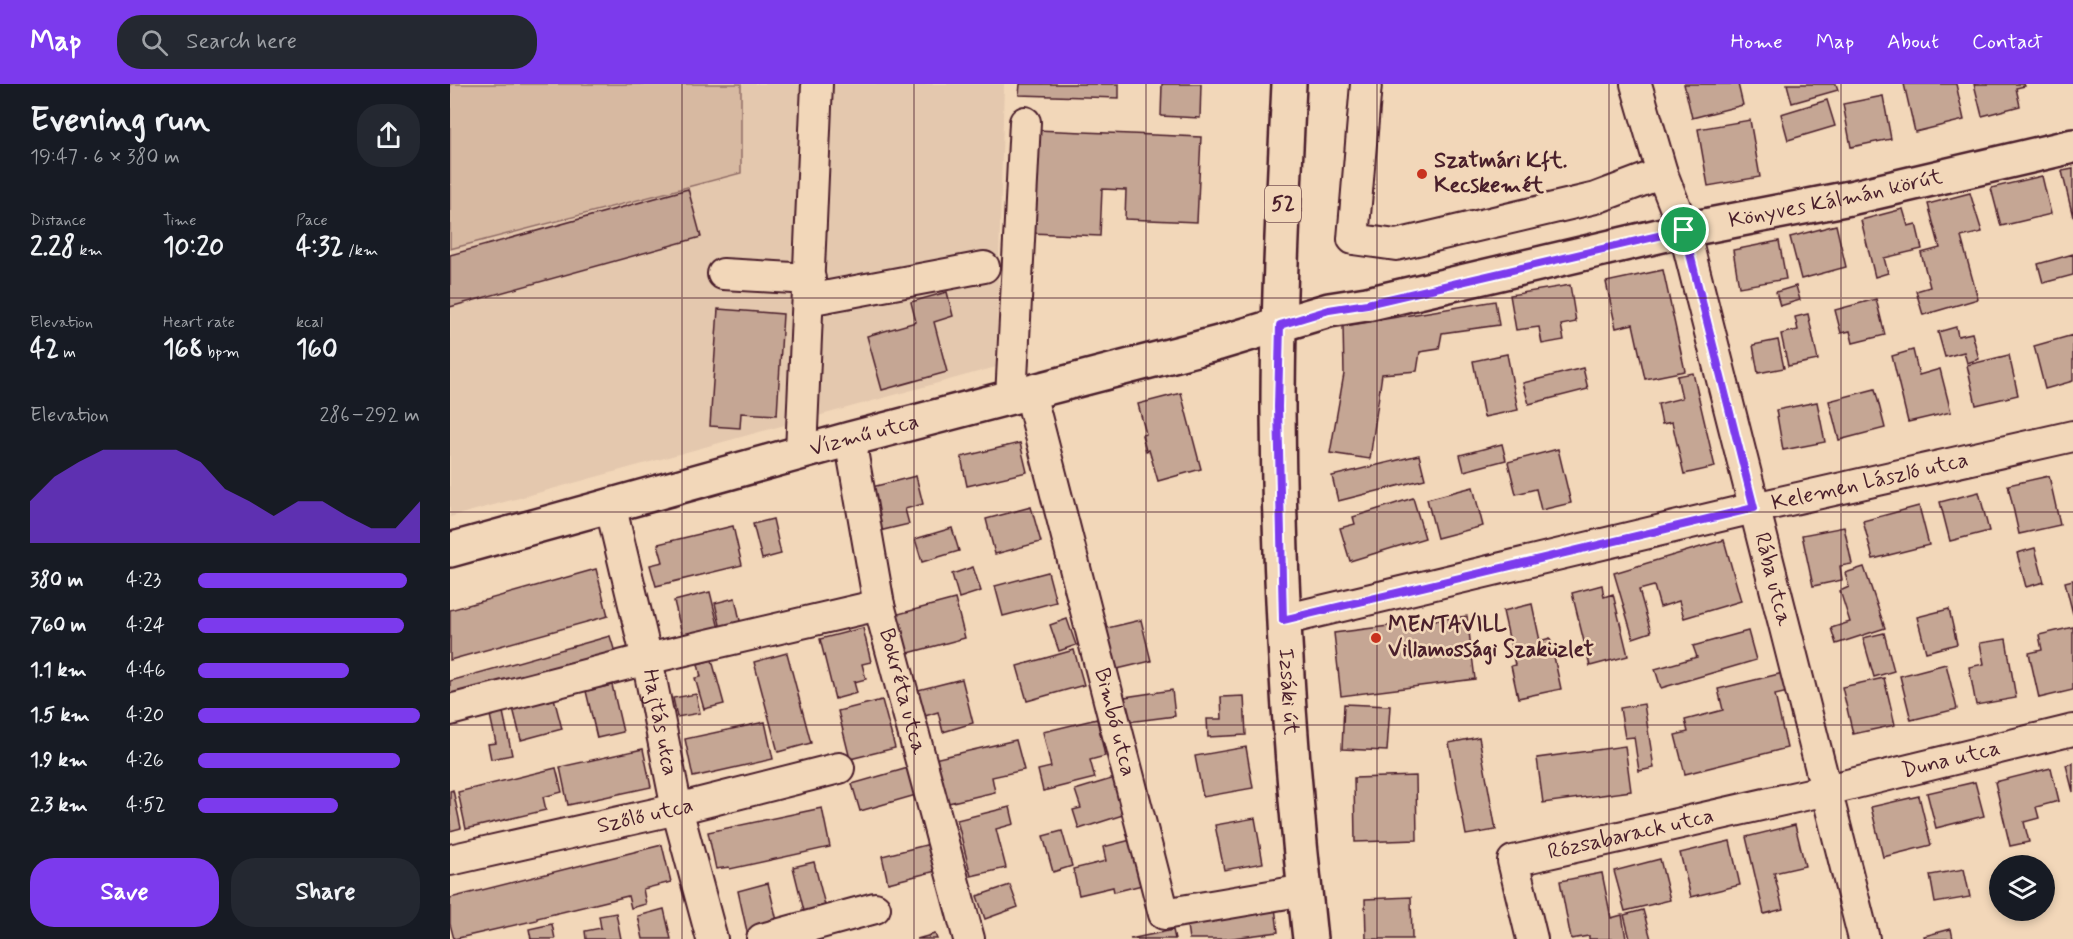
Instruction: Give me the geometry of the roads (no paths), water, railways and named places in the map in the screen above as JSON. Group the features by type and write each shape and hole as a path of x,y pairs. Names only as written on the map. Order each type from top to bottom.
{"main road":[{"name":"Izsáki út","path":"1288,84 1282,218 1278,407 1283,620 1310,939"},
{"name":"Könyves Kálmán körút","path":"1280,325 1329,310 1367,304 1684,230 1850,198 2073,146"},
{"name":"Vízmű utca","path":"450,550 610,504 1280,325"}],"street":[{"path":"801,453 817,84"},
{"path":"1365,84 1353,239 1396,245 1596,198 1662,172"},
{"name":"Rába utca","path":"1636,84 1662,172 1684,230 1864,939"},
{"path":"1020,395 1025,122"},
{"path":"723,274 809,290 984,267"},
{"name":"Bimbó utca","path":"1020,395 1164,914 1305,890"},
{"name":"Kelemen László utca","path":"1283,620 1754,508 2073,436"},
{"name":"Bokréta utca","path":"850,439 879,605 969,939"},
{"name":"Hajtás utca","path":"610,504 647,659 677,808 712,939"},
{"path":"450,710 647,659 879,605"},
{"name":"Duna utca","path":"1827,790 2073,730"},
{"name":"Szőlő utca","path":"450,860 839,768"},
{"name":"Rózsabarack utca","path":"1532,939 1513,861 1827,790"},
{"path":"762,939 875,908"}],"place":[{"name":"Szatmári Kft. Kecskemét","path":"1422,174"},
{"name":"MENTAVILL Villamossági Szaküzlet","path":"1376,638"}]}
